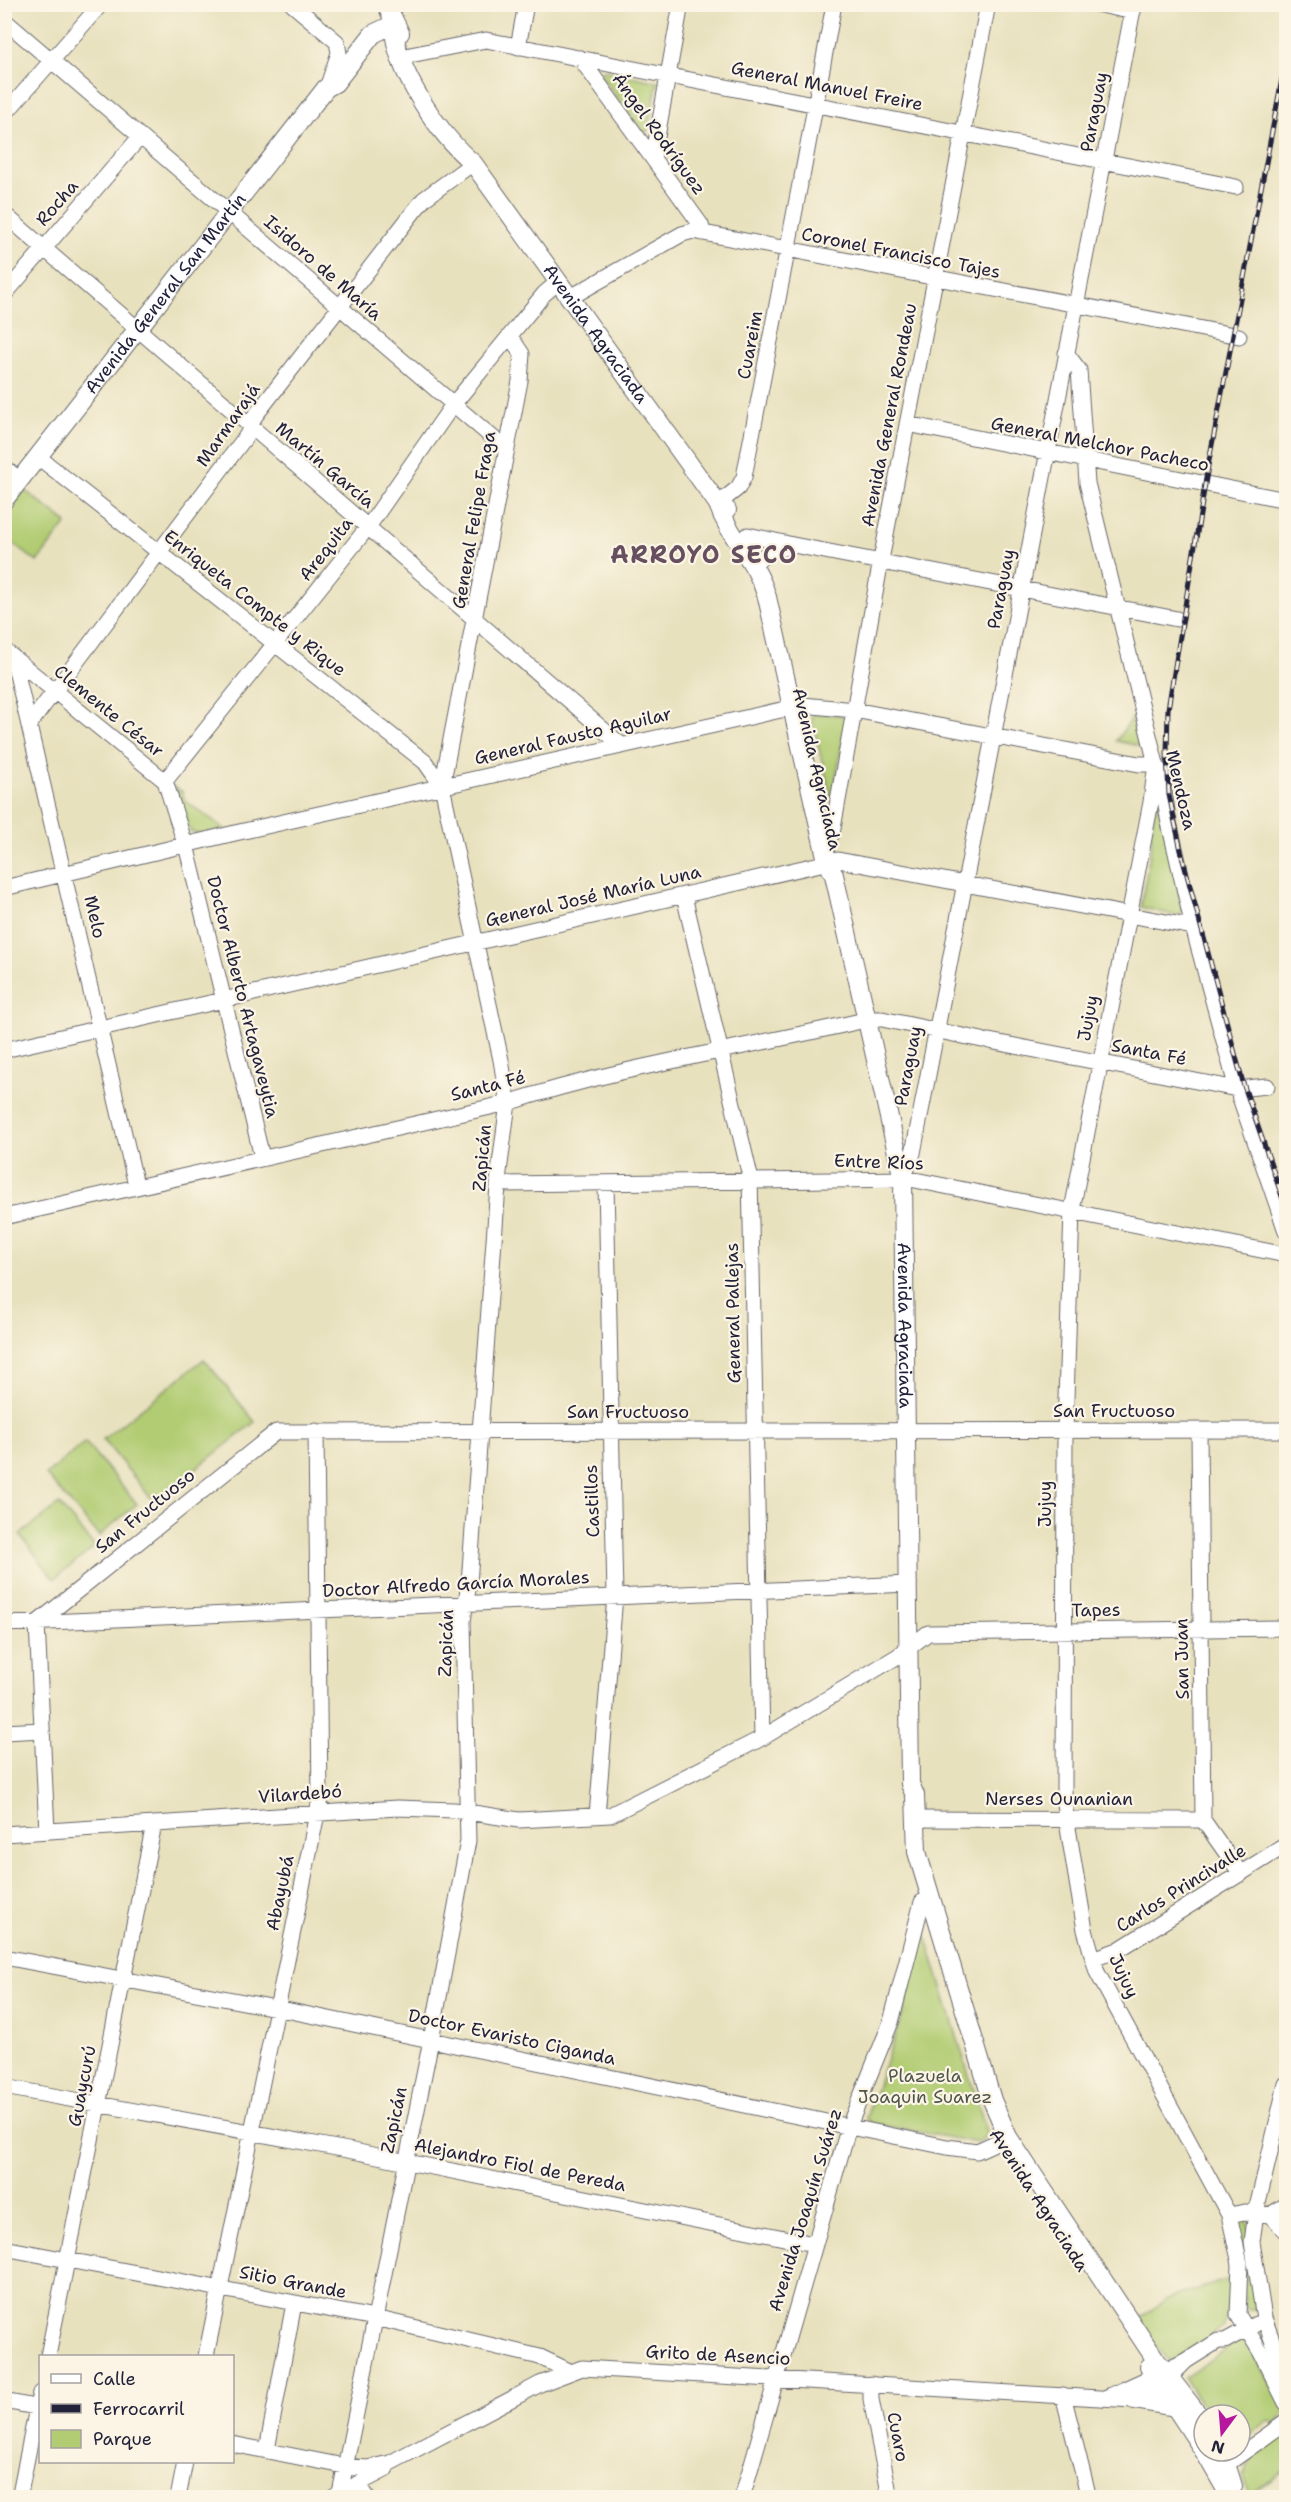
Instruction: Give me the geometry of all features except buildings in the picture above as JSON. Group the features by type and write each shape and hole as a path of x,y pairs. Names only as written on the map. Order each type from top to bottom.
{"main road":[{"name":"Avenida Agraciada","path":"386,4 427,89 470,147 473,163"},
{"name":"Avenida Agraciada","path":"394,24 394,40 412,86 462,154 473,163 571,297 718,504 724,520 758,559"},
{"name":"Avenida General San Martín","path":"4,500 326,88 335,83 363,45 378,30 394,24"},
{"name":"Avenida Agraciada","path":"718,504 733,515 748,535 758,559 832,834 833,865"},
{"name":"Avenida Agraciada","path":"797,705 903,1179 910,1784 915,1795 917,1852 1004,2139"},
{"name":"Avenida Agraciada","path":"910,1784 905,1794 906,1842 983,2109 1163,2377 1192,2409"},
{"name":"Avenida Agraciada","path":"1163,2377 1175,2407 1192,2433"},
{"path":"1134,2400 1175,2407"},
{"name":"Avenida Agraciada","path":"1211,2463 1233,2497"},
{"name":"Avenida Agraciada","path":"1226,2463 1233,2482 1233,2497"}],"street":[{"path":"4,115 101,4"},
{"path":"292,4 338,48 363,45"},
{"path":"518,47 526,4"},
{"path":"653,159 681,4"},
{"name":"Cuareim","path":"718,504 738,488 744,477 834,4"},
{"name":"Avenida General Rondeau","path":"832,834 880,560 988,4"},
{"path":"1096,4 1134,8"},
{"name":"Paraguay","path":"903,1179 913,1153 1134,8"},
{"name":"Isidoro de María","path":"4,20 452,406 507,450"},
{"name":"General Manuel Freire","path":"410,55 486,40 815,102 1236,187"},
{"name":"Avenida General San Martín","path":"326,88 335,71 338,48"},
{"name":"Ángel Rodríguez","path":"580,58 701,225 703,233"},
{"name":"Rocha","path":"4,295 140,137"},
{"name":"Marmarajá","path":"29,725 159,552 250,427 255,416 424,199 473,163"},
{"name":"Martín García","path":"4,214 621,745"},
{"name":"Coronel Francisco Tajes","path":"571,297 682,234 703,233 934,280 1239,336"},
{"path":"510,336 559,281"},
{"name":"Arequita","path":"165,781 368,527 452,406 510,336"},
{"name":"General Felipe Fraga","path":"442,786 476,618 522,364 522,354 510,336"},
{"name":"Mendoza","path":"1066,354 1078,370 1083,461 1115,607 1156,764 1162,778 1168,818 1193,927 1237,1089 1287,1231"},
{"name":"General Melchor Pacheco","path":"907,424 1047,454 1287,500"},
{"name":"Enriqueta Compte y Rique","path":"37,456 425,762 442,786"},
{"path":"4,467 20,480"},
{"path":"748,535 1177,619"},
{"path":"758,559 793,545"},
{"name":"Clemente César","path":"9,654 165,781 186,846"},
{"name":"Melo","path":"9,654 29,725 65,874 136,1185"},
{"name":"General Fausto Aguilar","path":"4,888 797,705 854,710 1139,764 1156,764"},
{"path":"425,762 440,764 447,758"},
{"name":"Jujuy","path":"1156,764 1151,802 1127,915 1072,1210 1065,1431 1065,1818 1084,1930 1101,1979 1229,2215 1240,2264 1238,2315"},
{"name":"Zapicán","path":"337,2496 431,2040 468,1841 462,1621 467,1602 499,1184 508,1103 477,944 442,786"},
{"name":"Doctor Alberto Artagaveytia","path":"186,846 262,1157"},
{"name":"General José María Luna","path":"4,1050 684,896 833,865 964,883 1193,927"},
{"name":"General Pallejas","path":"684,896 750,1182 762,1738"},
{"name":"Santa Fé","path":"4,1217 136,1185 508,1103 574,1083 869,1019 882,1019 1237,1089 1267,1086"},
{"name":"Entre Ríos","path":"499,1184 903,1179 1072,1210 1287,1255"},
{"name":"Castillos","path":"597,1816 615,1596 606,1184"},
{"name":"Abayubá","path":"206,2355 320,1799 316,1431"},
{"name":"San Juan","path":"1199,1431 1203,1820"},
{"name":"San Fructuoso","path":"37,1623 276,1432 1287,1431"},
{"name":"Doctor Alfredo García Morales","path":"4,1624 909,1584"},
{"path":"37,1623 47,1831"},
{"name":"Tapes","path":"762,1738 928,1633 1287,1628"},
{"path":"4,1732 42,1730"},
{"name":"Vilardebó","path":"4,1833 407,1808 519,1820 597,1816 625,1810 762,1738"},
{"name":"Nerses Ounanian","path":"915,1819 1203,1820"},
{"path":"1203,1820 1241,1874"},
{"name":"Guaycurú","path":"48,2355 154,1824"},
{"name":"Carlos Princivalle","path":"1094,1959 1118,1950 1287,1845"},
{"name":"Avenida Joaquín Suárez","path":"742,2498 849,2126 891,2022 922,1902"},
{"name":"Doctor Evaristo Ciganda","path":"4,1957 276,2008 977,2151 1004,2139"},
{"path":"1287,2084 1263,2214 1253,2251 1264,2319 1287,2378"},
{"name":"Alejandro Fiol de Pereda","path":"4,2087 251,2132 814,2244"},
{"path":"1229,2215 1263,2214 1287,2205"},
{"path":"1263,2214 1287,2232"},
{"name":"Sitio Grande","path":"4,2248 375,2318 540,2357 569,2371"},
{"path":"267,2450 294,2303"},
{"path":"1134,2400 1163,2377 1218,2341 1238,2315 1252,2314 1264,2319"},
{"path":"1238,2315 1287,2403"},
{"path":"1218,2341 1225,2341 1248,2330 1264,2319"},
{"name":"Grito de Asencio","path":"337,2496 385,2470 388,2464 569,2371 601,2367 1134,2400"},
{"path":"1105,2398 1163,2377"},
{"name":"Cuaro","path":"871,2384 871,2399 890,2498"},
{"path":"1063,2395 1089,2498"},
{"path":"4,2401 39,2402"},
{"path":"19,2498 39,2407"},
{"path":"1252,2441 1287,2422"},
{"path":"234,2444 344,2466 368,2468 388,2464"},
{"path":"178,2498 185,2463"},
{"path":"358,2484 368,2498"}],"green space":[{"path":"603,70 658,82 647,132 643,133 599,73"},
{"path":"24,490 67,523 37,562 5,537 5,516"},
{"path":"815,713 847,716 832,800 811,718"},
{"path":"1132,718 1134,719 1140,746 1116,741"},
{"path":"174,787 183,792 184,800 225,829 200,834 191,832"},
{"path":"1156,802 1159,805 1183,912 1177,916 1141,907"},
{"path":"204,1359 255,1422 154,1502 103,1439"},
{"path":"85,1442 137,1504 99,1536 46,1475"},
{"path":"59,1504 95,1547 54,1579 20,1535"},
{"name":"Plazuela Joaquin Suarez","path":"925,1933 985,2127 986,2136 978,2143 871,2123 866,2118 904,2010 921,1934"},
{"path":"1243,2218 1248,2222 1255,2309 1245,2309 1237,2220"},
{"path":"1235,2277 1224,2327 1177,2359 1167,2360 1136,2321 1167,2299"},
{"path":"1239,2341 1248,2342 1286,2412 1276,2423 1269,2420 1252,2432 1252,2403 1201,2403 1184,2378"},
{"path":"1286,2433 1286,2470 1249,2495 1243,2477 1250,2463 1252,2463 1252,2458"}],"railway":[{"path":"1286,58 1208,466 1168,709 1167,754 1169,795 1183,860 1243,1083 1286,1208"}],"district":[{"name":"ARROYO SECO","path":"704,555"}]}
